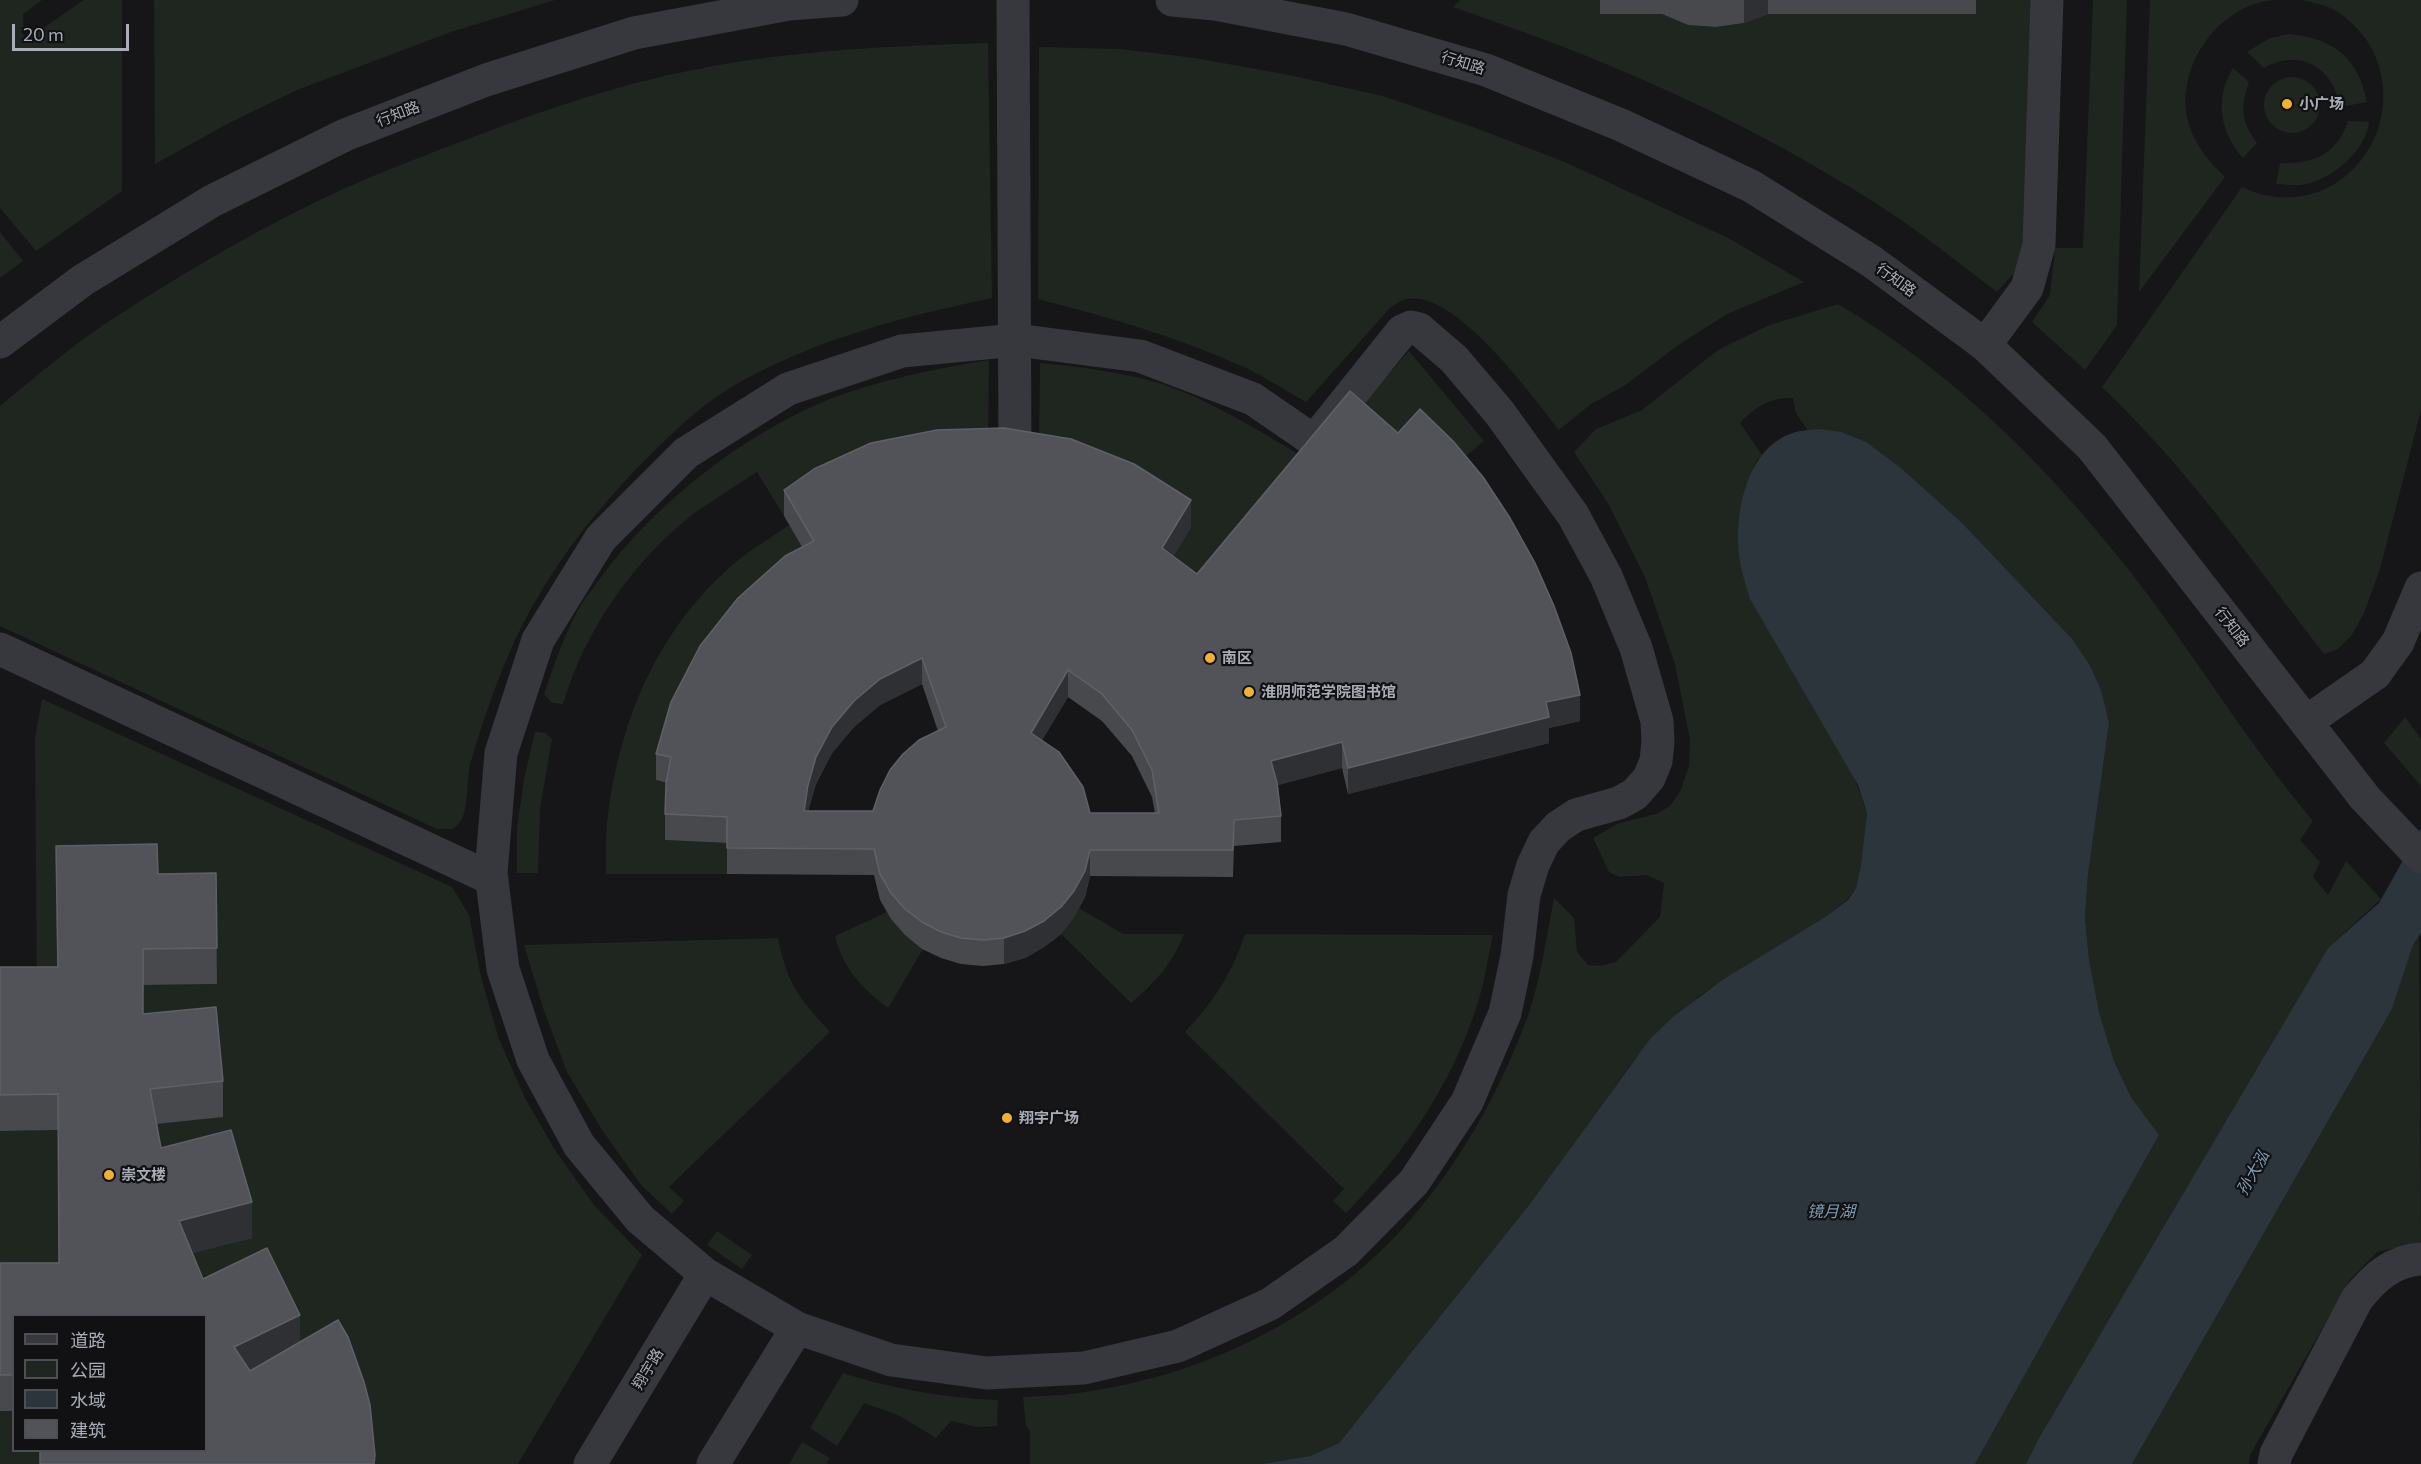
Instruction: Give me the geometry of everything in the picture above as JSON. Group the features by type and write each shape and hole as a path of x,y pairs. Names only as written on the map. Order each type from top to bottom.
{"lane":[{"name":"行知路","path":"0,342 83,280 212,201 345,135 486,80 634,33 789,4 842,0"},
{"path":"1013,0 1015,456"},
{"name":"行知路","path":"1172,0 1215,2 1346,29 1486,70 1621,125 1751,186 1871,261 1985,345 2092,447 2365,798 2421,857"},
{"path":"1985,345 2027,288 2039,245 2047,0"},
{"path":"1411,327 1419,329 1454,359 1499,412 1573,515 1606,576 1636,648 1657,721 1656,761 1649,778 1635,794 1619,802 1576,815 1557,827 1544,842 1533,865 1524,895 1517,956 1505,1013 1467,1102 1414,1182 1346,1251 1270,1304 1178,1346 1084,1368 987,1373 891,1360 797,1328 705,1274 640,1219 579,1145 533,1060 503,969 492,879 501,753 538,640 601,538 686,453 788,389 902,351 1016,340 1140,356 1253,399 1314,441 1402,331 1411,327"},
{"path":"2306,722 2375,674 2398,642 2421,588"},
{"path":"0,649 492,879"},
{"path":"2274,1464 2276,1454 2357,1299 2372,1280 2393,1265 2421,1259"},
{"name":"翔宇路","path":"590,1464 705,1274"},
{"path":"713,1464 797,1328"}],"green space":[{"path":"0,0 42,0 23,14 24,41 84,0 122,0 122,191 36,251 0,208"},
{"path":"154,0 555,0 451,32 297,90 229,123 155,164"},
{"path":"1460,0 1600,0 1601,14 1662,14 1688,25 1716,27 1744,23 1768,14 1976,14 1976,0 2034,0 2025,239 2014,273 1997,292 1886,210 1802,159 1697,104 1625,72 1453,7"},
{"path":"2093,0 2127,0 2117,325 2085,370 2032,322 2050,295 2055,248 2083,248"},
{"path":"2150,0 2275,0 2253,5 2233,14 2216,29 2202,47 2192,67 2186,89 2186,111 2192,133 2206,157 2225,177 2139,292"},
{"path":"2301,0 2421,0 2421,410 2380,569 2364,613 2352,635 2338,649 2324,654 2190,482 2102,387 2242,187 2277,197 2309,195 2337,182 2360,161 2376,135 2383,104 2380,71 2366,39 2354,25 2334,10"},
{"path":"2289,34 2318,40 2331,45 2341,53 2357,73 2367,102 2340,107 2331,82 2313,65 2290,60 2277,62 2264,68 2247,52 2270,38"},
{"path":"988,43 992,298 864,330 802,352 742,381 719,395 657,448 613,494 573,544 538,597 523,625 493,693 471,761 464,814 453,829 437,829 0,626 0,406 104,324 200,264 285,218 373,176 527,117 611,90 669,75 770,57 879,48"},
{"path":"1039,47 1120,49 1195,58 1289,75 1383,96 1565,162 1728,238 1804,282 1727,314 1677,346 1624,386 1591,404 1559,430 1491,348 1447,310 1426,300 1406,299 1390,308 1306,402 1246,368 1196,347 1118,321 1038,299"},
{"path":"2233,68 2249,82 2243,107 2245,121 2257,143 2243,158 2229,138 2222,115 2223,91"},
{"path":"2292,77 2303,79 2312,85 2318,94 2320,105 2318,116 2312,125 2303,131 2292,133 2281,131 2272,125 2266,116 2264,105 2266,94 2272,85 2281,79"},
{"path":"2348,121 2369,122 2361,144 2344,164 2334,172 2311,183 2276,184 2280,163 2303,162 2322,155 2337,142"},
{"path":"0,232 23,261 0,278"},
{"path":"1838,304 1924,362 1964,395 2003,430 2076,506 2142,587 2268,764 2313,821 2300,840 2320,862 2313,877 2328,895 2346,861 2381,899 2328,948 2039,1438 2026,1464 1975,1464 2159,1135 2131,1097 2114,1061 2099,1012 2089,959 2085,918 2088,875 2109,723 1819,429 1808,431 1796,413 1793,398 1785,398 1763,404 1740,423 1762,455 1756,461 1748,484 1867,813 1856,888 1847,900 1825,917 1698,997 1635,1059 1529,1205 1339,1443 1310,1456 1262,1464 1030,1464 1030,1432 1026,1425 1023,1397 1076,1393 1128,1384 1180,1370 1230,1351 1278,1327 1323,1298 1365,1265 1403,1228 1423,1205 1459,1155 1504,1074 1532,1003 1554,898 1574,918 1577,952 1588,965 1599,966 1616,962 1660,917 1664,883 1647,875 1619,877 1609,872 1593,838 1619,823 1656,814 1670,806 1681,790 1689,766 1690,740 1675,664 1645,577 1609,505 1574,452 1596,429 1642,410 1718,350 1767,326"},
{"path":"1409,351 1484,441 1453,467 1398,460 1350,418"},
{"path":"989,360 988,455 814,495 784,516 757,472 696,512 652,551 614,598 598,623 572,676 563,704 552,703 544,694 568,630 586,598 621,552 646,525 702,474 765,431 830,399 909,375"},
{"path":"1040,363 1117,373 1182,391 1220,409 1312,462 1197,601 1162,575 1191,526 1039,460"},
{"path":"789,525 814,567 657,781 671,784 665,840 727,843 727,874 606,874 606,830 614,778 634,709 648,676 665,644 710,587 743,556"},
{"path":"42,699 452,887 469,915 481,977 499,1039 525,1098 555,1150 594,1205 642,1255 518,1464 373,1464 250,1407 267,1284 203,1314 179,1257 251,1238 161,1184 143,1050 143,985 217,984 216,909 58,1003 37,1003 35,738"},
{"path":"2405,717 2421,739 2421,786 2384,743"},
{"path":"535,732 545,733 552,739 540,808 538,873 517,873 517,828 524,779"},
{"path":"1079,908 1123,934 1184,934 1162,972 1131,1003 1061,934"},
{"path":"887,912 905,935 923,949 888,1008 870,993 848,968 835,936"},
{"path":"1245,934 1493,935 1485,977 1468,1032 1441,1089 1388,1166 1346,1213 1333,1201 1344,1189 1185,1032 1221,986"},
{"path":"2419,936 2421,1242 2377,1252 2350,1280 2250,1455 2249,1464 2132,1464 2392,1009 2413,945"},
{"path":"778,938 790,979 796,990 830,1032 669,1187 684,1201 672,1214 641,1185 602,1130 567,1072 543,1008 524,945"},
{"path":"58,1130 59,1299 0,1299 0,1131"},
{"path":"717,1231 752,1255 742,1269 707,1245"},
{"path":"843,1373 919,1392 998,1400 997,1426 977,1427 951,1421 936,1438 900,1416 864,1403 837,1446 810,1428"},
{"path":"0,1411 12,1411 12,1452 62,1452 50,1464 0,1464"},
{"path":"802,1442 830,1458 826,1464 789,1464"}],"water":[{"name":"镜月湖","path":"1819,429 1841,432 1866,442 1902,469 1962,523 2072,639 2089,664 2101,690 2109,723 2088,875 2085,918 2089,959 2099,1012 2114,1061 2131,1097 2159,1135 1975,1464 1262,1464 1310,1456 1339,1443 1529,1205 1650,1039 1673,1017 1722,980 1825,917 1848,900 1856,888 1867,813 1858,785 1750,599 1738,547 1741,507 1745,490 1759,459 1770,446 1784,437 1800,431"},
{"name":"孙大泓","path":"2421,828 2421,933 2413,945 2392,1009 2132,1464 2026,1464 2039,1438 2328,948 2379,903"}],"building":[{"name":"淮阴师范学院图书馆","path":"1350,391 1398,433 1420,409 1453,441 1483,477 1510,518 1535,563 1554,606 1571,653 1580,695 1546,702 1549,717 1348,768 1342,742 1271,761 1277,783 1281,816 1234,820 1233,850 1090,850 1085,871 1074,891 1061,907 1044,921 1004,938 983,940 961,938 941,932 922,922 905,909 891,893 880,874 874,849 727,848 727,817 665,814 666,784 671,757 656,754 671,702 700,646 738,598 785,556 814,541 784,490 814,469 871,443 937,430 1004,428 1071,439 1134,464 1191,500 1162,548 1197,574","holes":["922,658 946,727 919,740 903,754 890,770 873,811 804,811 816,757 832,727 854,701 880,679","1068,670 1102,694 1132,730 1152,770 1159,813 1090,813 1083,787 1059,752 1031,733"]},
{"name":"崇文楼","path":"157,844 158,874 216,873 217,948 143,949 143,1014 216,1007 223,1081 150,1089 161,1148 231,1130 252,1202 179,1221 203,1279 267,1248 300,1315 234,1347 250,1371 338,1320 348,1337 370,1405 374,1464 40,1464 40,1452 207,1452 207,1314 12,1314 12,1375 0,1375 0,1263 59,1263 58,1094 0,1095 0,967 58,967 56,846"}],"place":[{"name":"小广场","path":"2287,104"},
{"name":"南区","path":"1210,658"},
{"name":"淮阴师范学院图书馆","path":"1249,692"},
{"name":"翔宇广场","path":"1007,1118"},
{"name":"崇文楼","path":"109,1175"}]}
